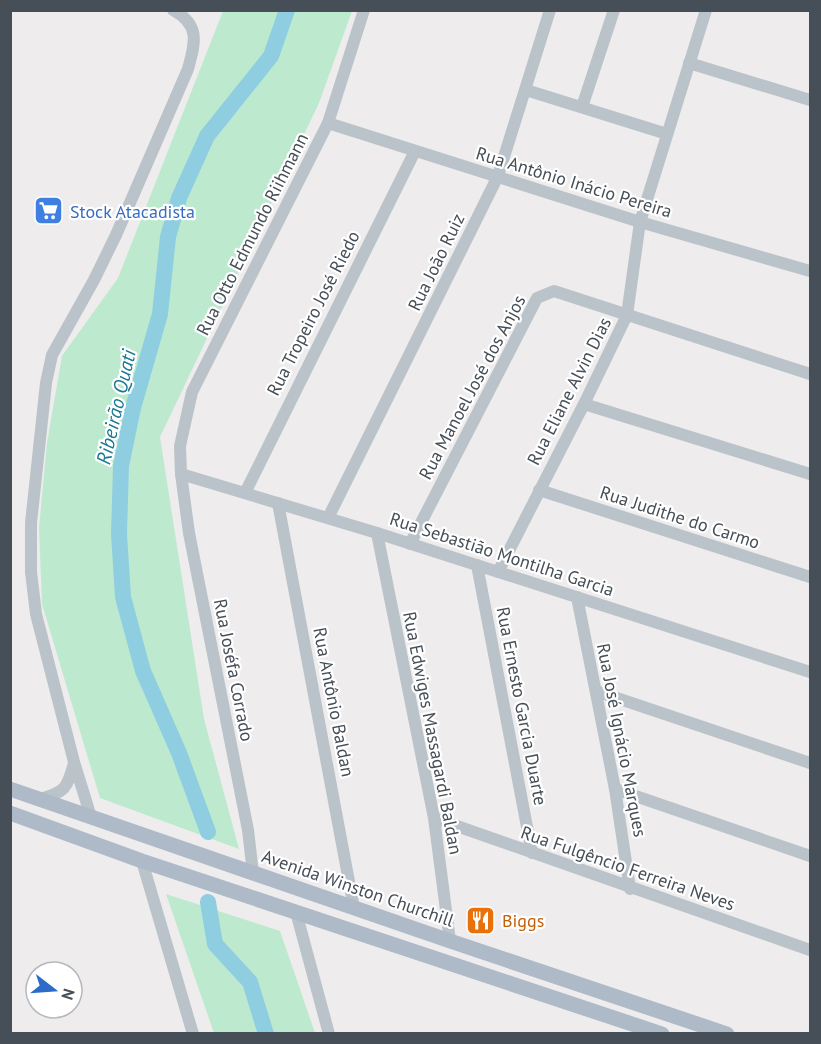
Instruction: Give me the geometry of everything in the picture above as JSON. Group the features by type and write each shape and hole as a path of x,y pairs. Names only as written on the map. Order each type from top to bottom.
{"main road":[{"name":"Avenida Winston Churchill","path":"10,789 727,1034"},
{"path":"10,813 142,861 662,1034"},
{"path":"428,955 446,947 450,941"}],"street":[{"path":"91,817 74,762 36,614 30,572 31,523 46,383 52,355 94,280 111,244 188,69 195,44 192,27 184,16 173,10"},
{"name":"Rua Otto Edmundo Riihmann","path":"181,474 180,446 192,392 328,123 364,10"},
{"name":"Rua João Ruiz","path":"328,518 498,177 550,10"},
{"path":"582,107 614,10"},
{"name":"Rua Eliane Alvin Dias","path":"498,572 627,315 640,222 705,10"},
{"path":"689,63 810,100"},
{"path":"526,90 667,134"},
{"name":"Rua Antônio Inácio Pereira","path":"328,123 640,222 810,271"},
{"name":"Rua Tropeiro José Riedo","path":"244,493 415,151"},
{"name":"Rua Manoel José dos Anjos","path":"410,544 537,298 554,291 810,374"},
{"path":"584,404 810,474"},
{"name":"Rua Sebastião Montilha Garcia","path":"181,474 377,533 810,672"},
{"name":"Rua Joséfa Corrado","path":"181,474 189,533 248,830 253,873"},
{"name":"Rua Judithe do Carmo","path":"539,490 810,577"},
{"name":"Rua Antônio Baldan","path":"278,503 354,908"},
{"name":"Rua Edwiges Massagardi Baldan","path":"377,533 434,818 450,941"},
{"name":"Rua Ernesto Garcia Duarte","path":"477,565 532,853"},
{"name":"Rua José Ignácio Marques","path":"577,597 615,789 630,889"},
{"path":"596,692 810,763"},
{"path":"40,799 60,793 69,780 74,762"},
{"path":"615,789 810,856"},
{"name":"Rua Fulgêncio Ferreira Neves","path":"434,818 630,889 810,950"},
{"path":"142,861 193,1034"},
{"path":"296,912 329,1034"}],"green space":[{"path":"223,11 352,11 319,103 160,437 204,719 239,849 100,798 42,604 39,528 47,443 62,356 118,278"},
{"path":"166,894 280,931 315,1033 214,1033"}],"waterway":[{"name":"Ribeirão Quati","path":"208,832 179,753 143,671 123,597 119,534 121,466 133,408 160,314 168,237 179,198 207,136 271,56 287,10"},
{"name":"Ribeirão Quati","path":"208,902 215,944 250,982 266,1034"}],"place":[{"name":"Stock Atacadista","path":"49,211"},
{"name":"Biggs","path":"481,920"}]}
